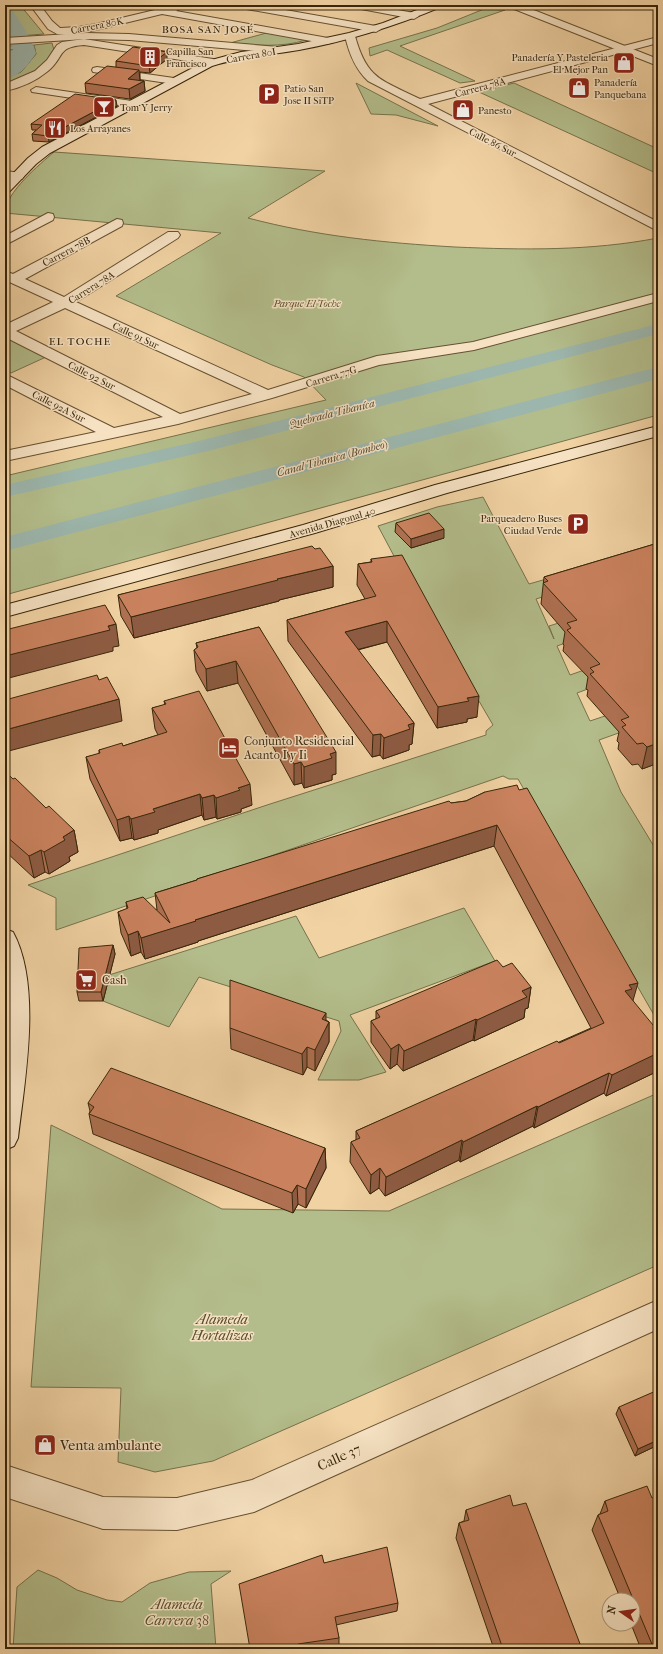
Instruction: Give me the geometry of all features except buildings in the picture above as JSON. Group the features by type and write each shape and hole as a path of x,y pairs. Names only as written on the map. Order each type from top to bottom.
{"street":[{"path":"34,5 57,34"},
{"name":"Carrera 80K","path":"57,34 186,5"},
{"path":"241,5 376,29"},
{"path":"356,5 414,16"},
{"name":"Carrera 80I","path":"9,181 36,157 54,145 174,81 213,62 350,36 414,16 438,5"},
{"path":"512,5 658,64"},
{"path":"161,11 328,41"},
{"path":"97,26 129,37"},
{"path":"5,42 57,34 129,37 278,50"},
{"name":"Calle 86 Sur","path":"350,36 357,58 366,74 385,86 658,227"},
{"name":"Carrera 78A","path":"418,103 658,40"},
{"name":"Carrera 80K","path":"5,88 39,74 48,66 62,45 71,42 84,42 213,62"},
{"path":"97,70 174,81"},
{"path":"36,90 132,104"},
{"path":"5,241 48,217"},
{"name":"Carrera 78B","path":"10,277 117,223"},
{"name":"Carrera 78A","path":"5,331 66,302 173,235"},
{"name":"Calle 91 Sur","path":"10,277 267,395"},
{"name":"Carrera 77G","path":"5,456 178,419 267,395 377,361 474,346 658,297"},
{"name":"Calle 92 Sur","path":"5,331 178,419"},
{"name":"Calle 92A Sur","path":"5,379 112,434"},
{"name":"Avenida Diagonal 40","path":"5,611 309,529 441,489 658,431"},
{"path":"5,938 9,948 13,975 17,1019 5,1138"},
{"name":"Calle 37","path":"5,1481 103,1513 177,1514 212,1507 254,1496 658,1314"}],"green space":[{"path":"5,5 20,5 44,34 5,37"},
{"path":"484,9 505,10 400,46 475,81 460,83 387,50 370,56 369,48 437,28"},
{"path":"270,32 306,40 297,43 278,45 230,43"},
{"path":"52,43 54,50 53,58 37,73 5,87 5,78 21,72 36,54 34,45"},
{"path":"356,83 438,126 396,115 371,114"},
{"path":"514,83 658,149 658,174 479,92"},
{"name":"Parque El Toche","path":"54,152 325,171 248,218 299,230 351,238 455,247 531,249 608,245 658,238 658,415 5,595 5,476 326,400 304,377 272,365 116,296 221,233 5,213 7,205 17,188 32,171"},
{"path":"5,335 46,357 11,373 5,370"},
{"path":"483,497 529,584 658,547 658,561 536,599 554,639 549,626 658,592 658,610 557,646 570,675 658,644 658,663 577,693 590,721 658,698 658,719 599,740 621,792 658,853 658,1022 518,779 509,779 503,776 56,930 56,898 28,885 267,805 486,735 486,731 493,725 378,526 437,507"},
{"path":"464,908 495,961 350,1015 386,1072 359,1080 318,1080 341,1031 339,1021 199,977 169,1027 103,1001 109,975 296,916 319,958"},
{"name":"Alameda Hortalizas","path":"658,1093 658,1265 213,1461 155,1472 118,1462 121,1388 31,1387 51,1125 222,1209 389,1211"},
{"name":"Alameda Carrera 38","path":"38,1570 57,1578 77,1590 107,1600 122,1602 150,1583 189,1572 231,1571 211,1584 216,1649 13,1649 17,1587"}],"water":[{"path":"34,45 36,54 21,72 5,78 5,46"}],"waterway":[{"path":"5,14 20,38 25,53 18,63 5,73"},
{"name":"Quebrada Tibaníca","path":"5,491 201,447 658,329"},
{"name":"Canal Tibanica (Bombeo)","path":"5,544 658,373"}],"place":[{"name":"Capilla San Francisco","path":"150,57"},
{"name":"Panadería Y Pasteleria El Mejor Pan","path":"624,63"},
{"name":"Panadería Panquebana","path":"579,88"},
{"name":"Patio San Jose II SiTP","path":"269,94"},
{"name":"Tom Y Jerry","path":"104,107"},
{"name":"Panesto","path":"463,110"},
{"name":"Los Arrayanes","path":"55,128"},
{"name":"Parqueadero Buses Ciudad Verde","path":"578,524"},
{"name":"Conjunto Residencial Acanto I y Ii","path":"229,748"},
{"name":"Cash","path":"86,980"},
{"name":"Venta ambulante","path":"45,1445"}],"district":[{"name":"BOSA SAN JOSÉ","path":"208,29"},
{"name":"EL TOCHE","path":"80,341"}]}
